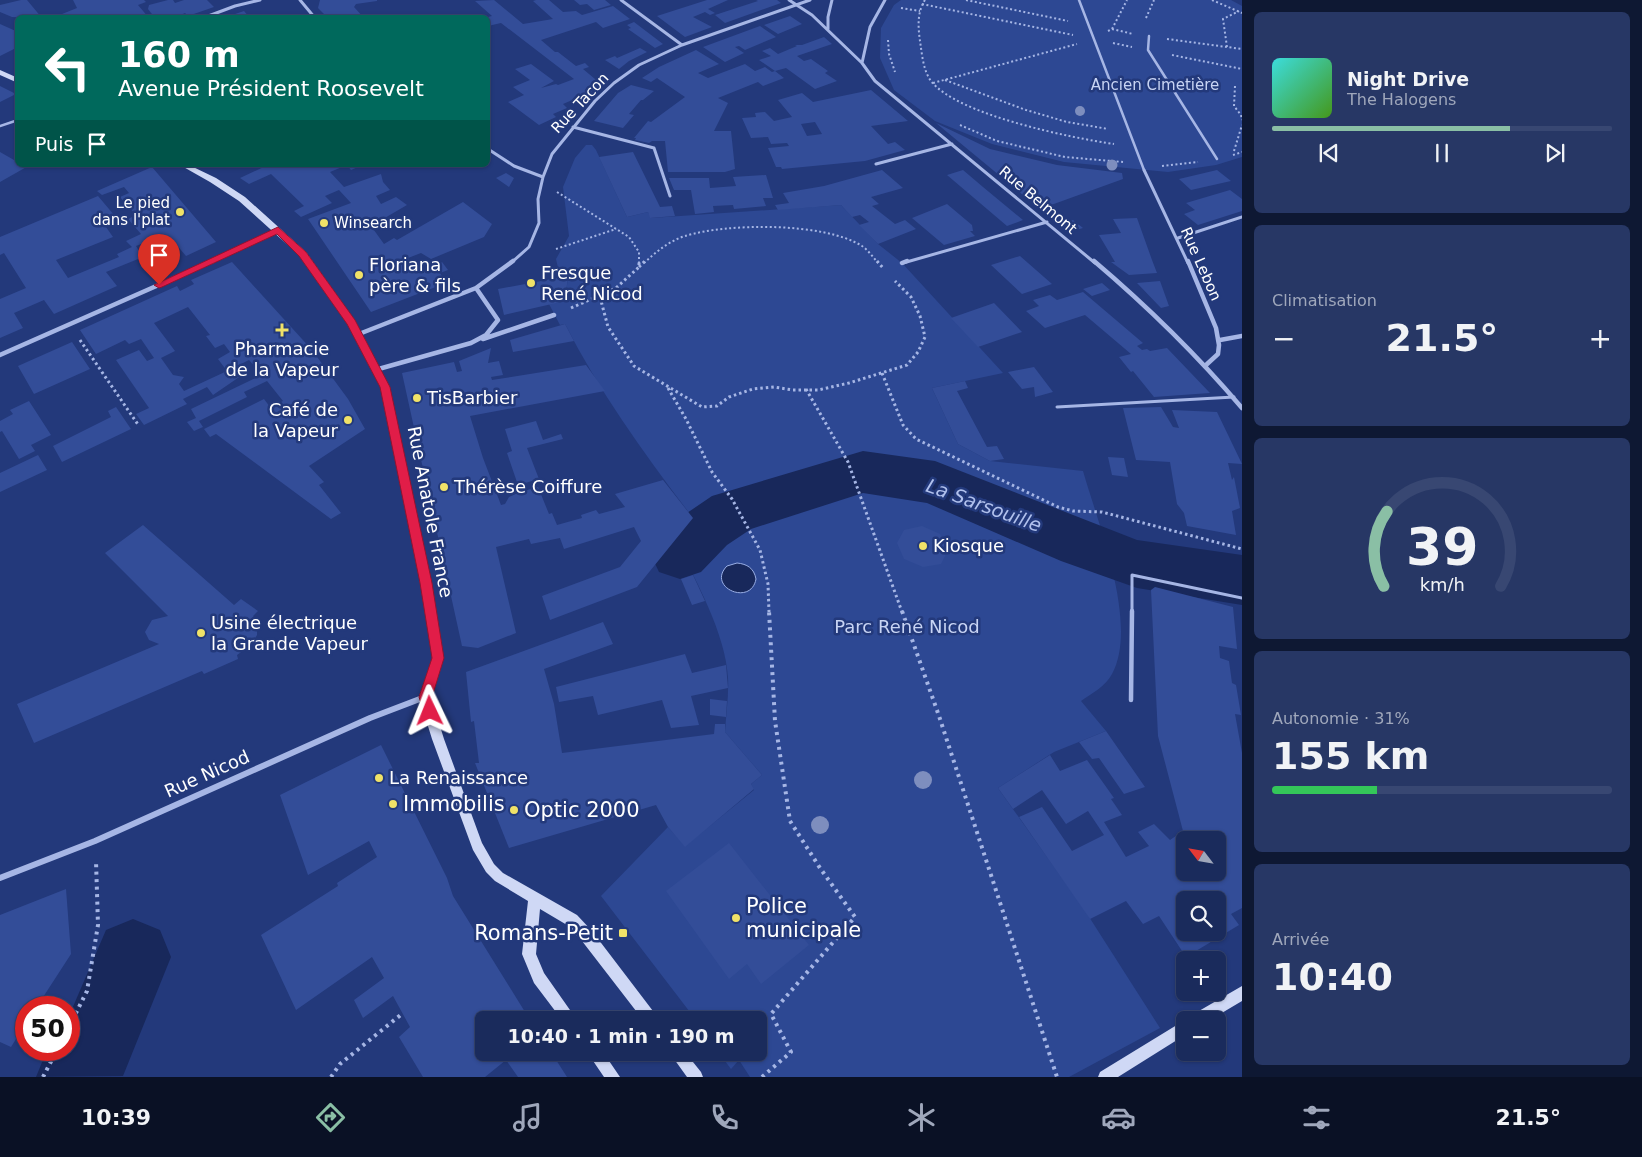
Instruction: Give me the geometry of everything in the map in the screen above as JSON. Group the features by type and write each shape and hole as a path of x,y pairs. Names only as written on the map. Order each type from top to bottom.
{"main road":[{"path":"0,72 15,80"},
{"name":"Rue Anatole France","path":"188,167 213,180 242,199 303,254 358,334 385,387 426,583 438,658 426,697"},
{"path":"426,697 438,739 483,857 490,868 499,877 572,920 587,936 644,1011"},
{"path":"535,899 529,954 539,978 563,1011"},
{"path":"1212,1011 1242,993"},
{"path":"1105,1077 1176,1033"},
{"path":"601,1061 613,1077"},
{"path":"683,1061 696,1077"}],"street":[{"path":"211,15 235,6 260,0"},
{"path":"300,0 313,15"},
{"path":"621,0 682,45"},
{"name":"Rue Belmont","path":"788,0 828,29 862,63 881,86 1115,279 1206,365 1242,408"},
{"name":"Rue Tacon","path":"358,334 476,288 511,263 529,247 538,223 538,199 552,154 573,127 614,83 639,65 682,45 810,0"},
{"path":"828,29 828,17 832,0"},
{"path":"862,63 870,27 885,0"},
{"path":"573,127 654,148 670,196"},
{"path":"876,164 952,144"},
{"path":"490,150 513,166 543,180"},
{"name":"Rue Lebon","path":"1144,170 1178,238 1220,340"},
{"path":"1178,238 1242,217"},
{"path":"902,263 1047,222"},
{"path":"0,355 230,254 278,230"},
{"path":"471,343 486,336 498,320 476,288"},
{"path":"376,370 471,343 554,315"},
{"path":"1206,365 1215,360 1220,352 1220,340 1242,336"},
{"name":"Rue Nicod","path":"0,878 95,841 370,718 426,697"}],"lane":[{"path":"1079,0 1144,170"},
{"path":"1149,36 1148,50 1217,159"},
{"path":"0,126 15,121"},
{"path":"1057,407 1234,397"},
{"path":"1131,700 1132,575 1242,598"}],"path":[{"path":"925,0 920,11 918,32 922,57 933,83 963,104 1014,122 1066,136 1113,144 1135,145"},
{"path":"966,0 1088,25"},
{"path":"933,83 1094,39 1112,29 1127,0"},
{"path":"1212,0 1242,13"},
{"path":"910,9 920,11"},
{"path":"1227,47 1222,19 1238,11"},
{"path":"1112,29 1242,49"},
{"path":"888,39 889,54 897,78"},
{"path":"945,80 1017,107 1067,122 1108,129 1129,130"},
{"path":"1235,86 1234,106 1241,115 1242,120"},
{"path":"957,124 997,141 1065,157 1166,166 1217,159 1242,152"},
{"path":"1234,154 1242,125"},
{"path":"543,180 629,237 639,252 639,267"},
{"path":"556,249 616,228"},
{"path":"554,315 600,297 612,293 663,246 685,236 715,229 762,228 834,234 863,246 910,297 920,316 925,337 918,352 907,365 882,373 818,390 794,390 774,387 753,389 729,398 717,406 702,407 634,366 608,327 600,297"},
{"path":"886,272 902,263"},
{"path":"70,324 139,426"},
{"path":"882,373 902,424 908,432 925,443 1058,507 1073,511 1102,512 1242,549"},
{"path":"668,388 686,419 712,472 732,499 760,550 768,584 775,720 790,821 820,868 855,916 771,1014 792,1052 762,1077"},
{"path":"806,390 848,462 858,487 939,716 1057,1077"},
{"path":"80,1005 87,991 98,924 95,841"},
{"path":"331,1077 340,1064 403,1014"},
{"path":"43,1077 51,1061"}],"green space":[{"name":"Ancien Cimetière","path":"901,0 1231,0 1242,6 1242,157 1216,165 1168,172 1064,162 992,144 935,121 894,90 880,58 881,28 894,5"},
{"name":"Parc René Nicod","path":"586,145 592,145 627,217 648,212 651,218 841,205 878,244 902,263 1003,373 932,388 958,444 990,461 1083,471 1106,545 1119,602 1121,629 1119,653 1112,674 1094,693 1081,701 1106,731 1054,752 998,788 1084,909 1160,1028 1069,1077 750,1077 740,1061 767,1061 767,1011 689,1011 601,896 668,827 685,846 754,790 751,784 762,775 725,732 728,678 722,643 700,589 676,541 693,518 624,424 593,375 565,324 560,325 549,304 565,300 568,277 559,272 556,259 569,236 563,187 575,158"},
{"name":"Parc René Nicod","path":"725,1061 738,1061 731,1069"}],"shaded area":[{"path":"737,563 750,567 755,575 756,579 752,587 746,592 732,591 722,581 722,574 727,566"}],"building":[{"path":"27,0 40,15 15,15 15,17 12,17 0,12 0,5"},
{"path":"73,0 144,0 146,2 138,5 146,15 60,15 77,8"},
{"path":"168,0 173,0 175,3 184,0 207,0 214,7 191,15 185,13 181,15 153,15 148,9 149,5"},
{"path":"320,0 377,0 356,4 354,7 361,15 325,15 318,8"},
{"path":"494,0 523,24 553,19 533,1 536,0 549,0 563,12 576,11 582,15 613,6 630,19 603,28 596,22 541,40 576,66 585,63 589,67 583,69 601,84 591,92 563,104 567,108 553,114 556,117 539,125 508,102 524,95 513,87 530,80 515,69 531,64 554,81 541,88 558,85 574,79 501,23 490,26 490,16 492,16 475,1"},
{"path":"574,0 605,0 611,5 594,10 587,4 580,5"},
{"path":"707,0 728,0 708,9 715,13 710,15 705,12 693,17 712,27 685,37 657,16"},
{"path":"756,0 777,0 781,3 725,23 715,15 758,1"},
{"path":"244,11 247,15 232,15"},
{"path":"790,16 802,24 778,34 764,25"},
{"path":"634,22 663,44 655,48 628,29 631,28 627,25"},
{"path":"0,24 15,31 15,48 0,56"},
{"path":"760,26 776,37 745,50 739,46 735,47 744,53 725,62 703,47"},
{"path":"824,37 832,44 797,56 804,61 811,59 828,71 825,73 837,81 815,89 786,68 775,71 759,60 771,56 762,51 770,48 778,54 797,46 795,45 802,45"},
{"path":"640,48 647,52 629,61 619,69 605,60 615,56 617,58"},
{"path":"696,50 719,64 698,73 708,78 745,64 755,71 765,67 772,72 775,71 784,78 763,86 758,82 718,98 728,103 714,131 731,131 735,169 725,172 668,172 665,141 652,141 649,143 635,140 636,138 634,138 648,121 651,122 685,97 657,78 651,82 642,78 659,67"},
{"path":"631,85 654,91 641,100 629,114 634,115 623,128 594,121 618,93"},
{"path":"0,86 15,94 15,94 0,102"},
{"path":"871,90 908,121 871,126 888,144 895,142 905,150 865,161 782,169 781,167 776,167 768,148 789,146 787,143 771,144 768,137 751,138 742,118 756,117 755,113 765,112 774,121 792,117 778,100 802,93 813,102","holes":["815,122 822,134 807,136 801,124"]},
{"path":"936,123 990,149 1057,165 1122,173 1123,179 1040,209"},
{"path":"0,152 15,160 15,167 26,167 0,182"},
{"path":"633,152 660,207 672,206 675,216 650,218 648,212 627,217 599,157"},
{"path":"152,167 216,242 186,256 175,243 157,251 149,241 136,246 143,257 106,272 117,286 54,314 44,300 14,313 23,328 0,338 0,299 26,288 4,253 0,255 0,237 98,196 120,222 106,227 113,237 56,260 68,278 119,257 117,254 132,247 126,241 141,234 128,219 136,215 120,197 129,193 124,187 102,195 97,191"},
{"path":"264,167 342,167 330,172 344,187 381,174 383,182 390,190 376,196 381,204 396,197 407,205 371,226 384,244 394,238 397,240 463,202 492,224 484,237 431,259 421,253 408,258 419,271 442,262 448,270 440,273 446,283 371,312 308,219 351,203 339,190 325,196 332,203 301,217 294,211 304,206 271,174 249,184 240,178"},
{"path":"882,170 903,188 871,197 879,204 872,206 895,224 905,220 916,229 878,244 859,225 869,222 860,215 852,217 841,205 778,210 775,205 789,203 783,193 824,186"},
{"path":"963,170 1023,220 1007,226 947,175"},
{"path":"1217,170 1231,181 1191,190 1179,179"},
{"path":"506,173 514,178 509,187 496,178"},
{"path":"766,175 773,198 763,198 766,206 734,209 733,205 713,206 714,212 695,214 691,190 674,190 669,178 709,178 710,188 736,186 733,177"},
{"path":"1230,190 1242,199 1242,211 1198,225 1184,214 1195,210 1186,203"},
{"path":"947,204 972,225 973,231 970,231 975,236 944,245 912,218"},
{"path":"1137,218 1157,273 1129,275 1111,262 1115,262 1099,235 1121,233 1113,219"},
{"path":"1073,220 1083,228 1076,230 1066,222"},
{"path":"1020,256 1052,284 1022,294 991,265"},
{"path":"232,262 312,350 348,399 365,429 309,466 324,482 319,485 341,513 331,519 216,434 210,437 204,429 264,399 270,407 283,401 267,381 244,392 247,397 199,421 203,427 194,431 187,422 196,418 191,409 262,375 249,360 241,364 248,371 213,395 207,387 183,399 187,404 144,425 136,414 149,408 116,360 139,350 147,361 154,358 141,339 129,344 125,340 96,354 80,330 177,286 180,291 194,284 191,280","holes":["188,307 210,335 206,336 215,348 224,344 230,352 218,359 227,371 184,391 179,384 184,377 173,375 161,358 175,351 154,323"]},
{"path":"568,276 565,301 504,315 498,289"},
{"path":"1160,281 1169,306 1161,308 1137,283"},
{"path":"1102,283 1110,290 1092,296 1083,289"},
{"path":"1083,292 1143,343 1137,346 1142,350 1147,349 1150,351 1167,348 1210,393 1154,397 1119,357 1131,354 1085,315 1045,328 1026,311 1039,306 1033,300 1050,295 1057,300"},
{"path":"994,303 1022,332 978,347 951,318"},
{"path":"565,324 574,341 513,352 510,340"},
{"path":"72,342 90,369 34,394 18,366"},
{"path":"491,348 488,363 499,361 503,375 491,377 492,380 586,365 605,391 470,416 483,458 501,505 505,504 509,497 538,487 549,514 552,513 557,525 582,518 581,515 596,510 599,514 625,507 615,494 663,480 693,518 637,587 550,620 542,596 620,567 641,541 634,527 564,549 560,538 531,544 529,539 496,547 516,633 478,648 462,646 402,373 454,362 457,372 462,371 459,361"},
{"path":"1034,367 1053,392 1035,397 1034,387 1022,389 1008,372"},
{"path":"965,381 968,388 957,391 987,447 997,446 1004,459 990,461 958,444 932,388"},
{"path":"29,401 51,435 31,445 35,451 19,459 2,431 0,432 0,421 13,414 10,410"},
{"path":"116,407 131,429 62,462 53,446 111,417 108,411"},
{"path":"1161,407 1173,427 1179,428 1172,410 1217,412 1242,464 1228,463 1232,480 1234,477 1240,508 1232,511 1236,535 1187,526 1184,513 1177,504 1170,462 1136,460 1123,408"},
{"path":"536,421 543,440 561,434 563,439 527,448 539,479 518,485 507,453 512,451 505,429"},
{"path":"38,455 47,470 0,492 0,473"},
{"path":"1108,457 1124,458 1128,477 1112,475"},
{"name":"Usine électrique la Grande Vapeur","path":"143,525 234,605 241,599 258,611 253,616 257,622 257,635 251,645 237,655 238,659 204,674 202,671 34,743 17,704 159,644 149,640 145,632 152,620 168,616 105,553"},
{"name":"Kiosque","path":"922,526 940,534 948,550 941,564 923,567 904,559 897,543 904,530"},
{"path":"693,575 705,601 692,605 681,579"},
{"path":"1155,587 1233,607 1237,649 1219,646 1220,658 1229,661 1232,683 1236,685 1241,715 1235,714 1242,753 1242,908 1231,914 1239,925 1226,933 1226,891 1176,891 1176,941 1212,941 1196,951 1182,951 1159,916 1143,924 1126,901 1090,919 1019,817 1042,807 1072,851 1104,835 1088,811 1066,824 1042,790 1013,809 998,788 1050,755 1060,771 1087,760 1114,798 1111,799 1122,815 1104,822 1126,857 1149,846 1138,832 1154,824 1170,840 1176,836 1176,881 1226,881 1226,831 1183,831 1158,736 1151,590"},
{"path":"603,622 613,644 544,669 554,704 562,753 714,734 715,724 725,724 725,732 762,775 751,784 754,789 685,847 668,827 656,805 509,848 475,763 479,763 474,721 471,722 466,672"},
{"path":"685,654 692,673 726,665 728,688 691,696 699,725 671,728 662,700 598,715 593,696 559,702 556,687"},
{"path":"710,699 727,701 726,717 710,715"},
{"path":"1106,731 1145,787 1124,794 1099,758 1092,759 1079,742"},
{"path":"381,745 447,878 453,896 524,1011 475,1011 475,1061 505,1061 485,1077 423,1077 399,1037 410,1027 393,996 363,1018 354,1000 384,978 372,957 296,1010 261,935 338,886 337,883 377,857 369,841 308,875 280,795"},
{"name":"Police municipale","path":"729,843 809,945 761,984 747,964 729,979 666,891"},
{"path":"66,889 71,954 44,996 15,996 15,1041 11,1047 0,1042 0,915"},
{"path":"507,1061 557,1061 567,1077 518,1077"}],"waterway":[{"name":"La Sarsouille","path":"680,555 707,529 732,512 863,472 935,483 1081,544 1137,564 1242,580"},
{"name":"La Sarsouille","path":"76,1077 95,1048 133,957"}],"place":[{"name":"Le pied dans l'plat","path":"180,212"},
{"name":"Winsearch","path":"324,223"},
{"name":"Floriana père & fils","path":"359,275"},
{"name":"Fresque René Nicod","path":"531,283"},
{"name":"Pharmacie de la Vapeur","path":"282,330"},
{"name":"TisBarbier","path":"417,398"},
{"name":"Café de la Vapeur","path":"348,420"},
{"name":"Thérèse Coiffure","path":"444,487"},
{"name":"Kiosque","path":"923,546"},
{"name":"Usine électrique la Grande Vapeur","path":"201,633"},
{"name":"La Renaissance","path":"379,778"},
{"name":"Immobilis","path":"393,804"},
{"name":"Optic 2000","path":"514,810"},
{"name":"Police municipale","path":"736,918"},
{"name":"Romans-Petit","path":"623,933"}],"route":[{"path":"159,285 230,254 278,230 303,254 352,323 385,387 426,583 438,658 426,697 430,711"}]}
